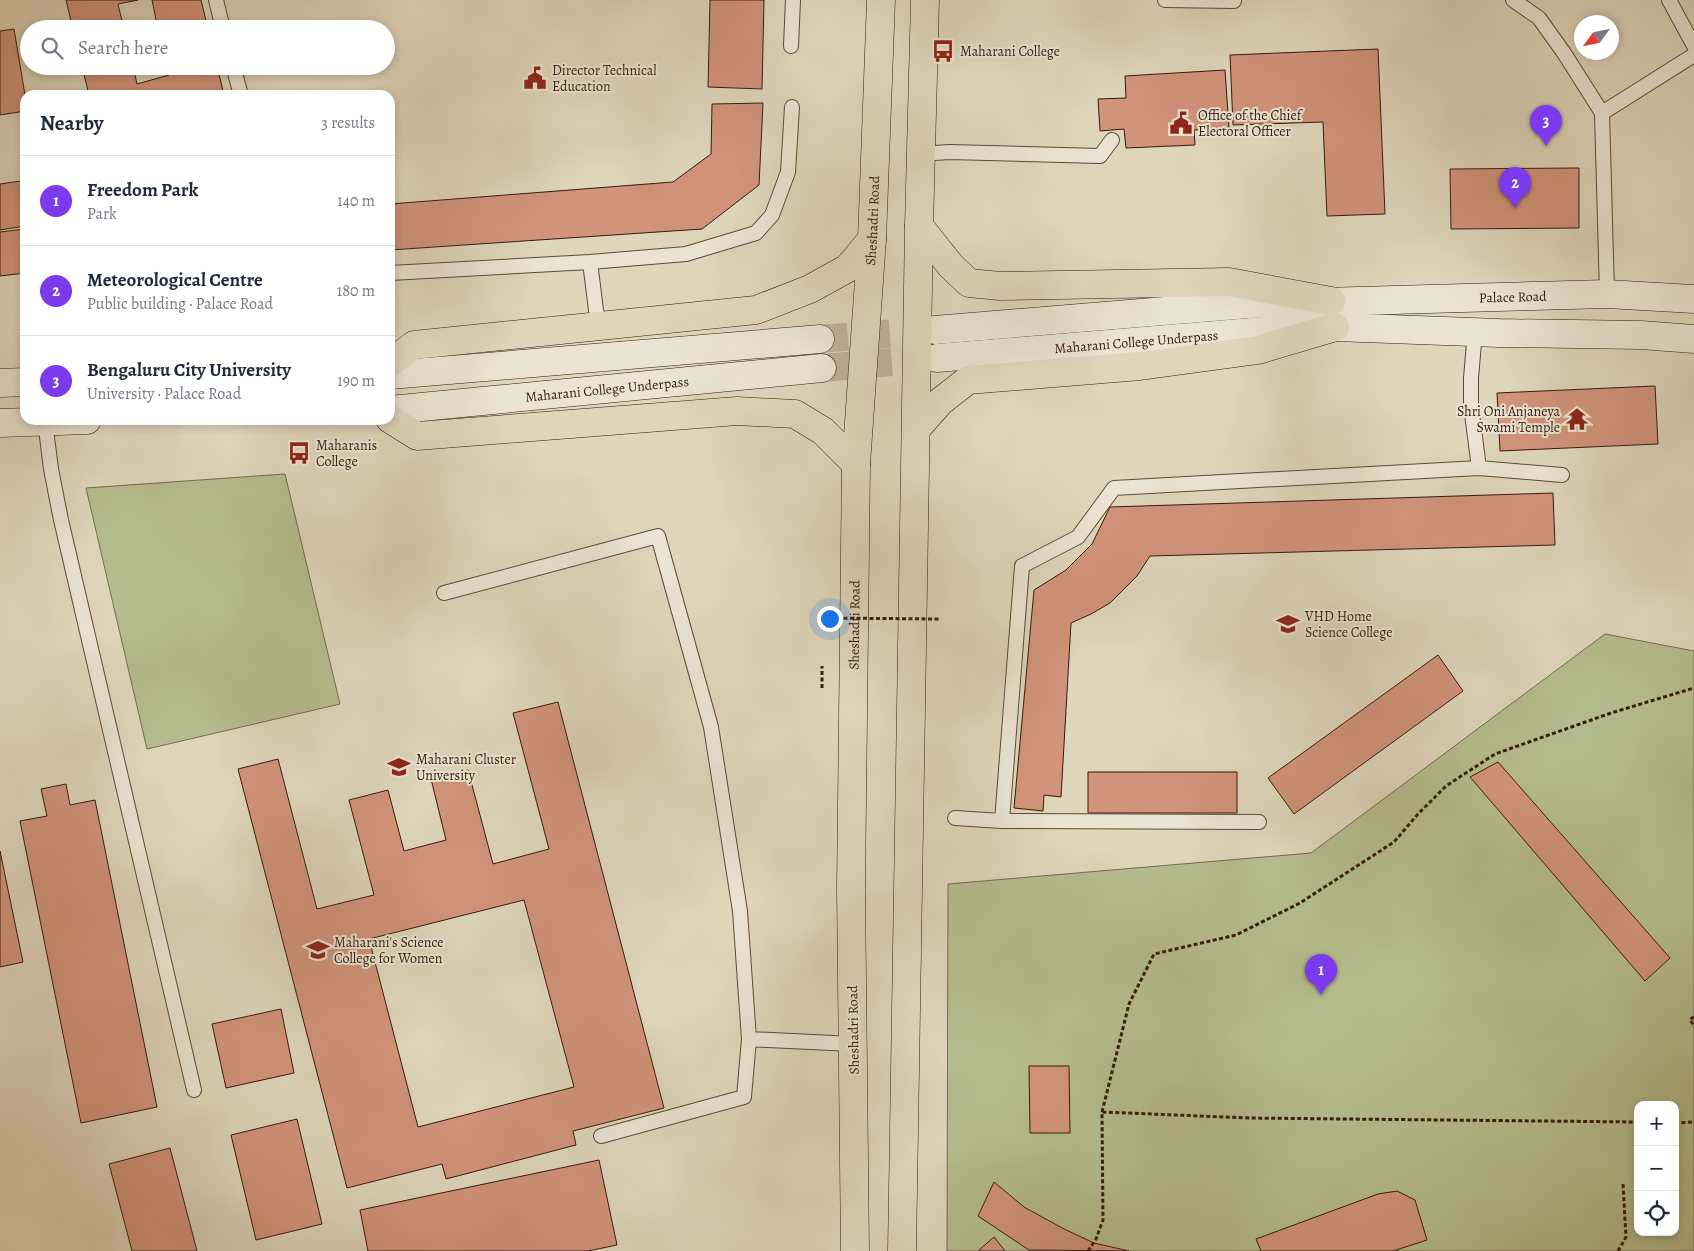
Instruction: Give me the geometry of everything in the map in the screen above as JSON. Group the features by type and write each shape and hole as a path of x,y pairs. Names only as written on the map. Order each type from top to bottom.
{"main road":[{"name":"Sheshadri Road","path":"856,1251 852,888 856,464 872,240 881,0"},
{"path":"902,1251 919,226 925,0"},
{"path":"919,226 951,266 969,284 1000,286 1229,282 1333,314 1499,333 1640,335 1694,339"},
{"path":"395,359 414,345 756,310 810,289 848,268 872,240"},
{"name":"Palace Road","path":"1333,314 1607,294 1694,299"},
{"name":"Maharani College Underpass","path":"935,330 1249,304 1333,314"},
{"path":"916,429 941,401 968,380 1140,366 1258,350 1333,314"},
{"name":"Maharani College Underpass","path":"937,358 1264,330 1333,314"},
{"path":"395,375 820,339"},
{"name":"Maharani College Underpass","path":"395,410 822,368"},
{"path":"0,383 20,382"},
{"path":"395,422 417,436 737,411 795,414 823,431 856,464"},
{"path":"0,423 20,422"}],"lane":[{"path":"216,0 221,20"},
{"path":"791,46 793,0"},
{"path":"1165,0 1234,2"},
{"path":"1513,0 1538,18 1564,53 1602,113 1607,294"},
{"path":"1669,0 1694,46"},
{"path":"1602,113 1694,55"},
{"path":"235,75 240,90"},
{"path":"395,273 590,262 686,254 756,233 772,215 788,172 792,107"},
{"path":"921,154 949,152 1100,156 1112,140"},
{"path":"590,262 600,326"},
{"path":"1475,331 1471,406 1479,468"},
{"path":"46,425 51,469 61,520 194,1090"},
{"path":"1002,821 1022,566 1078,536 1114,488 1479,468 1562,475"},
{"path":"444,593 658,536 711,727 740,911 749,1039 744,1097 601,1136"},
{"path":"955,818 1002,821 1259,822"},
{"path":"749,1039 853,1044"}],"path":[{"path":"824,618 939,619"},
{"path":"1088,1251 1096,1240 1103,1220 1102,1112 1129,1004 1154,954 1236,935 1300,903 1394,842 1446,786 1495,754 1611,713 1694,688"},
{"path":"1694,1016 1690,1019 1694,1027"},
{"path":"1102,1112 1249,1118 1634,1122"},
{"path":"1679,1123 1694,1122"},
{"path":"1618,1251 1626,1237 1623,1184"}],"green space":[{"path":"285,474 340,704 147,749 86,488"},
{"path":"1605,634 1694,651 1694,1251 947,1251 948,884 1311,853"}],"building":[{"path":"66,0 138,0 118,4 122,20 71,20"},
{"path":"152,0 201,0 206,20 156,20"},
{"path":"710,0 764,0 762,89 708,87"},
{"path":"14,29 20,75 22,75 24,90 20,90 20,112 0,115 0,31"},
{"path":"1378,49 1385,214 1327,216 1323,122 1233,125 1230,55"},
{"path":"1225,70 1229,128 1194,130 1195,145 1126,148 1124,129 1100,131 1098,99 1126,98 1125,76"},
{"path":"84,75 135,75 137,84 169,75 219,75 223,90 88,90"},
{"path":"763,103 759,185 702,229 395,250 395,204 673,182 711,154 712,104"},
{"path":"1579,168 1579,228 1451,229 1450,169"},
{"path":"20,181 20,227 0,230 0,184"},
{"path":"20,230 20,274 0,276 0,232"},
{"name":"Shri Oni Anjaneya Swami Temple","path":"1655,386 1658,444 1500,451 1497,393"},
{"path":"1553,493 1555,545 1150,556 1137,576 1110,603 1071,623 1061,797 1044,795 1043,811 1014,808 1034,590 1066,570 1092,544 1110,507"},
{"path":"1438,655 1463,691 1294,814 1268,778"},
{"path":"558,702 664,1108 573,1131 576,1145 446,1179 442,1164 347,1188 238,769 278,759 317,909 374,895 349,800 388,790 404,851 446,840 431,779 468,770 493,864 549,849 513,713","holes":["524,900 574,1087 418,1127 369,939"]},
{"path":"1498,762 1670,958 1645,981 1470,777"},
{"path":"1088,772 1237,772 1237,813 1088,813"},
{"path":"66,784 70,805 95,800 157,1107 81,1123 20,821 47,816 41,789"},
{"path":"0,851 23,962 0,967"},
{"path":"281,1009 294,1073 226,1088 212,1024"},
{"path":"1029,1066 1069,1066 1070,1133 1030,1133"},
{"path":"297,1119 322,1224 256,1240 231,1135"},
{"path":"170,1148 197,1251 132,1251 109,1164"},
{"path":"599,1160 617,1245 588,1251 368,1251 360,1210"},
{"path":"994,1182 1024,1207 1064,1229 1094,1243 1129,1251 1029,1250 978,1216"},
{"path":"1397,1191 1415,1200 1427,1240 1393,1251 1261,1251 1256,1239 1378,1194"},
{"path":"994,1237 1005,1251 979,1251 979,1250"}],"tunnel":[{"path":"820,339 935,330"},
{"path":"822,368 937,358"}],"place":[{"name":"Maharani College","path":"943,51"},
{"name":"Director Technical Education","path":"535,78"},
{"name":"Office of the Chief Electoral Officer","path":"1181,123"},
{"name":"Bengaluru City University","path":"1546,146"},
{"name":"Meteorological Centre","path":"1515,208"},
{"name":"Shri Oni Anjaneya Swami Temple","path":"1577,419"},
{"name":"Maharanis College","path":"299,453"},
{"name":"VHD Home Science College","path":"1288,624"},
{"name":"Maharani Cluster University","path":"399,767"},
{"name":"Maharani's Science College for Women","path":"318,950"},
{"name":"Freedom Park","path":"1321,995"}]}
